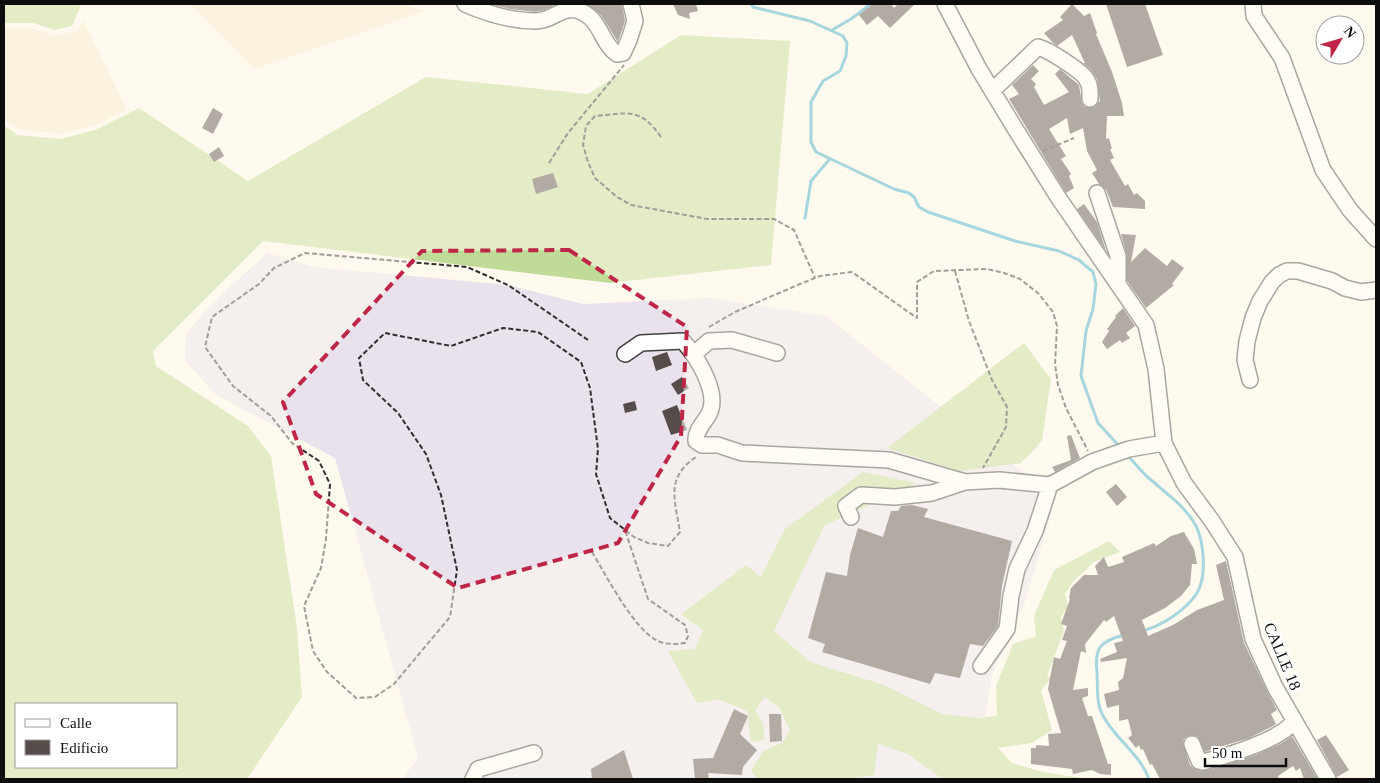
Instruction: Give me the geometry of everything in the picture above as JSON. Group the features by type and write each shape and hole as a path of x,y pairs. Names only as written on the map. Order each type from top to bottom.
{"street":[{"path":"465,4 497,10 507,19 538,21 568,9 576,10 593,20 606,39 609,49 617,54 623,53 635,21 631,4"},
{"path":"851,517 846,506 861,495 895,497 932,493 965,482 999,480 1050,485 1092,462 1129,450 1164,443 1156,370 1146,325 1032,156 979,69 945,4"},
{"path":"1253,4 1254,16 1282,58 1323,170 1350,210 1376,240"},
{"path":"992,91 1038,47 1086,78 1090,88 1090,99"},
{"path":"1097,193 1118,256 1118,284"},
{"path":"1250,380 1244,360 1253,318 1260,301 1272,282 1279,275 1287,271 1298,271 1361,292 1376,290"},
{"path":"694,354 709,341 732,340 777,354"},
{"path":"625,354 641,343 683,342 694,354 712,393 710,412 696,436 696,442 702,445 718,444 742,452 772,455 889,460 965,482"},
{"name":"CALLE 18","path":"1164,443 1184,483 1234,557 1253,639 1275,687 1328,779"},
{"path":"981,666 1007,629 1017,569 1035,531 1050,485"},
{"path":"1192,744 1199,761 1203,762 1253,746 1288,729 1294,721"},
{"path":"473,779 478,769 534,754"}],"path":[{"path":"549,163 568,133 624,67 623,53"},
{"path":"661,137 651,123 636,114 595,116 586,126 583,145 595,178 616,197 631,205 707,219 774,219 794,230 815,278"},
{"path":"1032,156 1074,138"},
{"path":"588,340 508,285 467,267 305,253 274,268 260,284 212,317 205,347 233,386 271,416 292,443 319,461 330,484 326,539 321,568 304,606 313,651 327,672 356,698 375,697 394,684 450,617 457,570 441,495 426,454 398,414 363,380 359,358 385,333 451,346 503,328 538,332 581,362 590,388 598,450 596,474 610,518 634,537 648,543 668,546 680,532 673,486 685,464 697,457"},
{"path":"704,330 735,312 815,278 852,272 916,318 916,282 934,271 987,269 1004,273 1020,279 1039,294 1053,312 1057,326 1055,364 1058,385 1066,408 1092,462"},
{"path":"955,270 969,321 992,380 1007,407 1006,427 983,468"},
{"path":"592,552 629,612 642,628 658,641 673,644 685,643 688,636 685,625 648,599 626,531"}],"highlighted area":[{"path":"569,250 687,327 681,436 618,543 458,588 316,494 283,402 422,251"}],"shaded area":[{"path":"190,4 406,4 425,11 254,69"},
{"path":"83,20 127,110 93,126 59,134 18,129 4,120 4,27 32,29 56,36 78,30"},
{"path":"267,253 314,267 508,285 583,304 711,298 826,316 1056,498 1023,608 993,672 977,758 1037,779 402,779 418,758 335,458 216,395 185,361 186,334 209,306"}],"green space":[{"path":"4,4 79,4 80,8 72,26 55,30 33,23 4,23"},
{"path":"681,35 790,41 771,265 610,283 263,241 153,351 156,366 248,426 271,456 297,628 302,697 247,779 4,779 4,125 17,135 61,139 95,130 139,108 248,181 426,77 588,94"},
{"path":"1024,343 1051,379 1042,441 1021,463 959,471 887,448"},
{"path":"863,472 916,483 824,526 774,631 810,662 884,685 942,714 978,718 997,716 996,686 1013,644 1036,636 1034,616 1054,570 1109,541 1120,552 1094,562 1073,582 1065,594 1068,606 1061,617 1064,631 1047,676 1052,678 1041,690 1052,730 1032,743 998,748 1012,763 1043,772 1082,779 967,779 940,777 908,754 878,744 874,775 846,779 757,779 751,771 763,751 782,743 790,730 779,707 765,697 755,710 763,723 765,739 751,742 747,711 718,699 697,703 668,651 695,649 703,630 681,614 746,565 761,577 785,529"}],"building":[{"path":"490,4 557,4 536,12"},
{"path":"586,4 622,4 625,21 618,42 601,15"},
{"path":"673,4 696,4 698,11 689,13 690,19 678,15"},
{"path":"873,4 891,4 894,8 898,4 915,4 890,28 878,16 867,25 859,15"},
{"path":"1072,4 1084,16 1090,13 1122,103 1124,116 1107,116 1106,139 1109,138 1112,149 1110,149 1114,158 1110,160 1125,186 1128,184 1134,195 1137,193 1145,201 1145,209 1113,207 1106,190 1099,184 1092,173 1097,170 1087,151 1083,128 1070,134 1067,118 1049,129 1066,156 1061,159 1071,174 1069,176 1074,188 1066,193 1009,99 1019,94 1012,85 1033,65 1039,71 1031,79 1036,84 1034,87 1044,105 1069,92 1055,74 1060,69 1079,85 1082,103 1085,107 1094,107 1100,102 1097,79 1083,63 1085,63 1072,35 1057,46 1044,33 1063,20 1060,17"},
{"path":"1106,4 1145,4 1163,55 1127,67"},
{"path":"213,108 223,114 213,134 202,128"},
{"path":"219,147 224,156 214,162 209,154"},
{"path":"553,173 558,187 536,194 532,179"},
{"path":"1084,204 1097,222 1106,251 1077,209"},
{"path":"1121,234 1136,235 1131,262 1145,248 1167,266 1172,259 1184,268 1172,284 1174,285 1146,308 1127,281 1127,256"},
{"path":"1123,308 1135,326 1126,333 1130,338 1122,343 1120,340 1107,349 1102,342 1109,331 1107,329 1115,316"},
{"path":"667,352 672,365 656,371 652,357"},
{"path":"682,377 689,388 678,395 671,384"},
{"path":"635,401 637,410 625,413 623,404"},
{"path":"677,405 687,430 671,435 662,411"},
{"path":"1071,435 1080,458 1055,472 1052,467 1071,460 1067,436"},
{"path":"1116,484 1127,497 1117,506 1106,492"},
{"path":"912,505 928,509 924,517 1012,541 1002,586 998,626 983,646 970,644 960,678 935,673 930,684 822,652 825,644 808,638 826,572 847,576 850,555 858,528 883,537 891,511 898,511 901,506"},
{"path":"1184,532 1194,549 1197,564 1192,564 1190,585 1181,596 1165,608 1142,620 1148,636 1173,625 1197,610 1224,600 1216,565 1226,561 1244,643 1277,710 1271,714 1276,724 1273,726 1249,738 1205,752 1197,736 1188,736 1184,739 1183,743 1190,765 1201,771 1216,768 1256,755 1282,743 1292,736 1317,778 1304,779 1300,768 1296,771 1293,766 1278,776 1279,779 1160,779 1152,764 1150,765 1143,749 1141,750 1139,745 1136,748 1128,738 1132,735 1128,719 1119,721 1119,705 1107,708 1104,694 1119,690 1118,682 1123,678 1127,658 1101,662 1100,659 1117,652 1114,643 1123,641 1114,616 1106,622 1104,620 1085,644 1086,653 1081,651 1073,690 1088,688 1088,696 1082,698 1088,716 1092,716 1108,764 1111,764 1111,775 1100,774 1092,770 1073,774 1072,769 1031,764 1031,748 1036,748 1036,745 1049,746 1048,734 1061,733 1048,689 1054,657 1060,659 1067,641 1062,640 1067,626 1061,624 1070,599 1071,588 1084,575 1098,575 1095,566 1104,557 1108,567 1124,562 1122,557 1154,543 1156,546 1171,536"},
{"path":"734,709 748,716 740,734 757,750 743,767 742,775 708,773 709,779 695,779 693,759 713,758"},
{"path":"769,714 781,714 782,741 770,742"},
{"path":"1326,735 1349,770 1337,777 1317,740"},
{"path":"624,750 633,779 592,779 591,769"}],"waterway":[{"path":"751,4 753,7 810,21 843,36 847,43 846,56 840,71 823,81 811,102 811,142 816,152 894,189 909,193 914,197 919,207 928,212 1015,241 1059,251 1079,260 1093,272 1096,284 1093,309 1086,331 1081,376 1098,423 1120,447"},
{"path":"832,30 871,4"},
{"path":"805,218 811,181 829,160"},
{"path":"1127,455 1145,474 1176,501 1192,519 1199,533 1203,559 1200,586 1187,605 1173,616 1150,629 1142,631"},
{"path":"1124,635 1105,643 1098,651 1096,663 1099,704 1107,723 1140,762 1149,779"}]}
